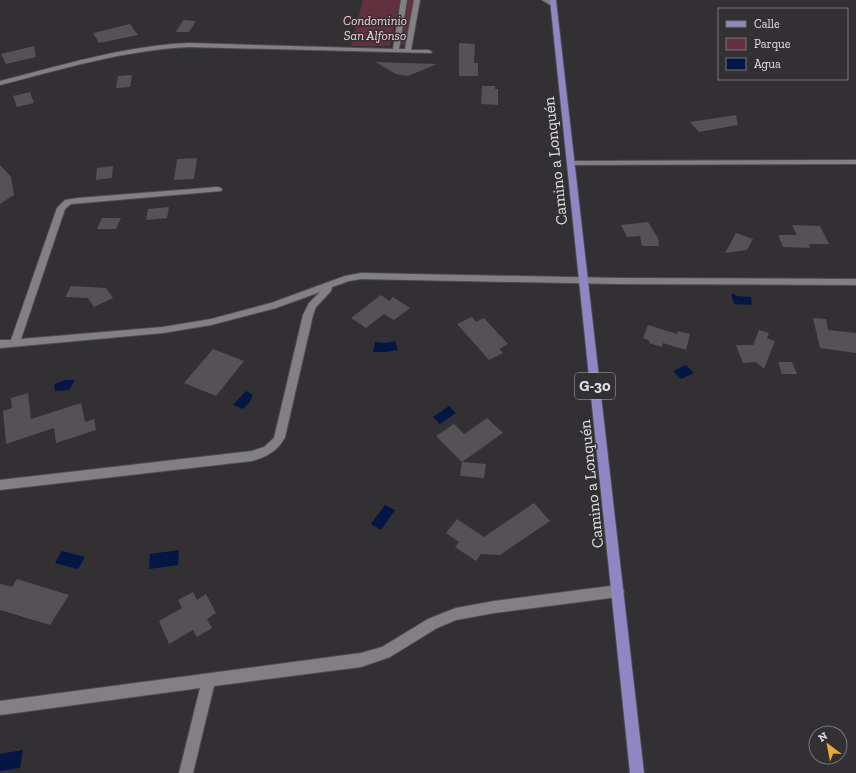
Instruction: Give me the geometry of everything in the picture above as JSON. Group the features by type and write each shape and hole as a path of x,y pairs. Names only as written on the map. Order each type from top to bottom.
{"main road":[{"name":"Camino a Lonquén","path":"550,2 570,163 618,591 636,773"}],"street":[{"path":"396,51 404,0"},
{"path":"408,51 417,0"},
{"path":"0,82 133,50 159,46 429,52"},
{"path":"570,163 856,162"},
{"path":"15,343 62,208 66,204 78,200 218,189"},
{"path":"0,344 189,326 273,306 348,278 370,276 583,280 856,282"},
{"path":"0,485 252,456 263,453 277,442 281,433 308,315 319,297 332,285"},
{"path":"0,708 361,660 386,652 433,623 456,614 488,608 618,591"},
{"path":"186,773 209,680"}],"green space":[{"name":"Condominio San Alfonso","path":"363,0 400,0 390,46 351,46"},
{"path":"407,0 414,0 407,45 399,45"}],"water":[{"path":"731,294 735,294 736,296 751,297 752,305 734,304"},
{"path":"395,341 398,350 373,352 375,342 386,343"},
{"path":"686,365 694,373 681,379 673,371"},
{"path":"65,380 75,380 69,390 55,391 54,384"},
{"path":"246,391 253,395 249,403 243,409 233,405"},
{"path":"449,406 456,413 440,424 433,417"},
{"path":"385,505 395,510 381,530 371,524"},
{"path":"179,550 178,565 149,569 150,554"},
{"path":"62,551 85,557 78,569 55,563"},
{"path":"23,750 20,768 0,771 0,754"}],"building":[{"path":"183,20 196,21 189,32 176,32"},
{"path":"130,24 138,35 99,43 93,33"},
{"path":"459,43 475,44 474,63 478,63 478,76 459,76"},
{"path":"34,46 36,57 6,64 1,54"},
{"path":"375,62 437,64 408,76 396,74"},
{"path":"132,75 130,87 116,88 118,76"},
{"path":"482,86 495,86 495,89 498,89 498,105 481,104"},
{"path":"30,92 34,103 17,107 13,96"},
{"path":"736,115 738,125 699,132 690,122"},
{"path":"197,158 194,179 174,180 177,159"},
{"path":"0,165 11,177 14,195 0,204"},
{"path":"113,166 112,178 96,180 97,168"},
{"path":"169,207 167,218 146,220 148,209"},
{"path":"102,218 121,218 116,229 97,229"},
{"path":"648,222 658,238 659,246 642,246 640,236 627,237 621,225"},
{"path":"792,225 820,226 829,244 809,244 810,248 783,247 778,235 797,235"},
{"path":"736,233 753,239 747,250 725,253"},
{"path":"71,286 106,288 113,298 94,307 88,298 65,297"},
{"path":"381,295 389,301 393,297 410,308 394,320 384,314 366,328 351,318"},
{"path":"472,317 476,322 484,318 508,344 499,349 503,353 489,360 457,324"},
{"path":"813,318 826,319 828,330 856,333 856,353 820,348"},
{"path":"648,325 677,334 678,331 690,334 686,350 663,343 662,347 649,343 650,341 643,338"},
{"path":"759,330 769,333 767,338 775,341 764,369 756,362 743,363 736,345 753,345"},
{"path":"213,349 244,361 216,396 184,383"},
{"path":"778,362 792,362 797,374 782,374"},
{"path":"28,393 31,419 81,403 85,422 94,419 96,430 56,443 54,428 6,444 3,411 12,408 11,398"},
{"path":"487,418 503,433 462,462 436,436 454,424 464,434"},
{"path":"462,462 486,464 484,478 460,476"},
{"path":"534,503 550,521 500,555 481,554 476,561 455,547 459,542 446,533 457,519 484,537"},
{"path":"17,579 69,595 50,625 0,610 0,584 12,587"},
{"path":"193,592 197,600 206,594 216,613 207,619 212,628 197,637 193,630 169,644 159,621 182,608 178,600"}]}
